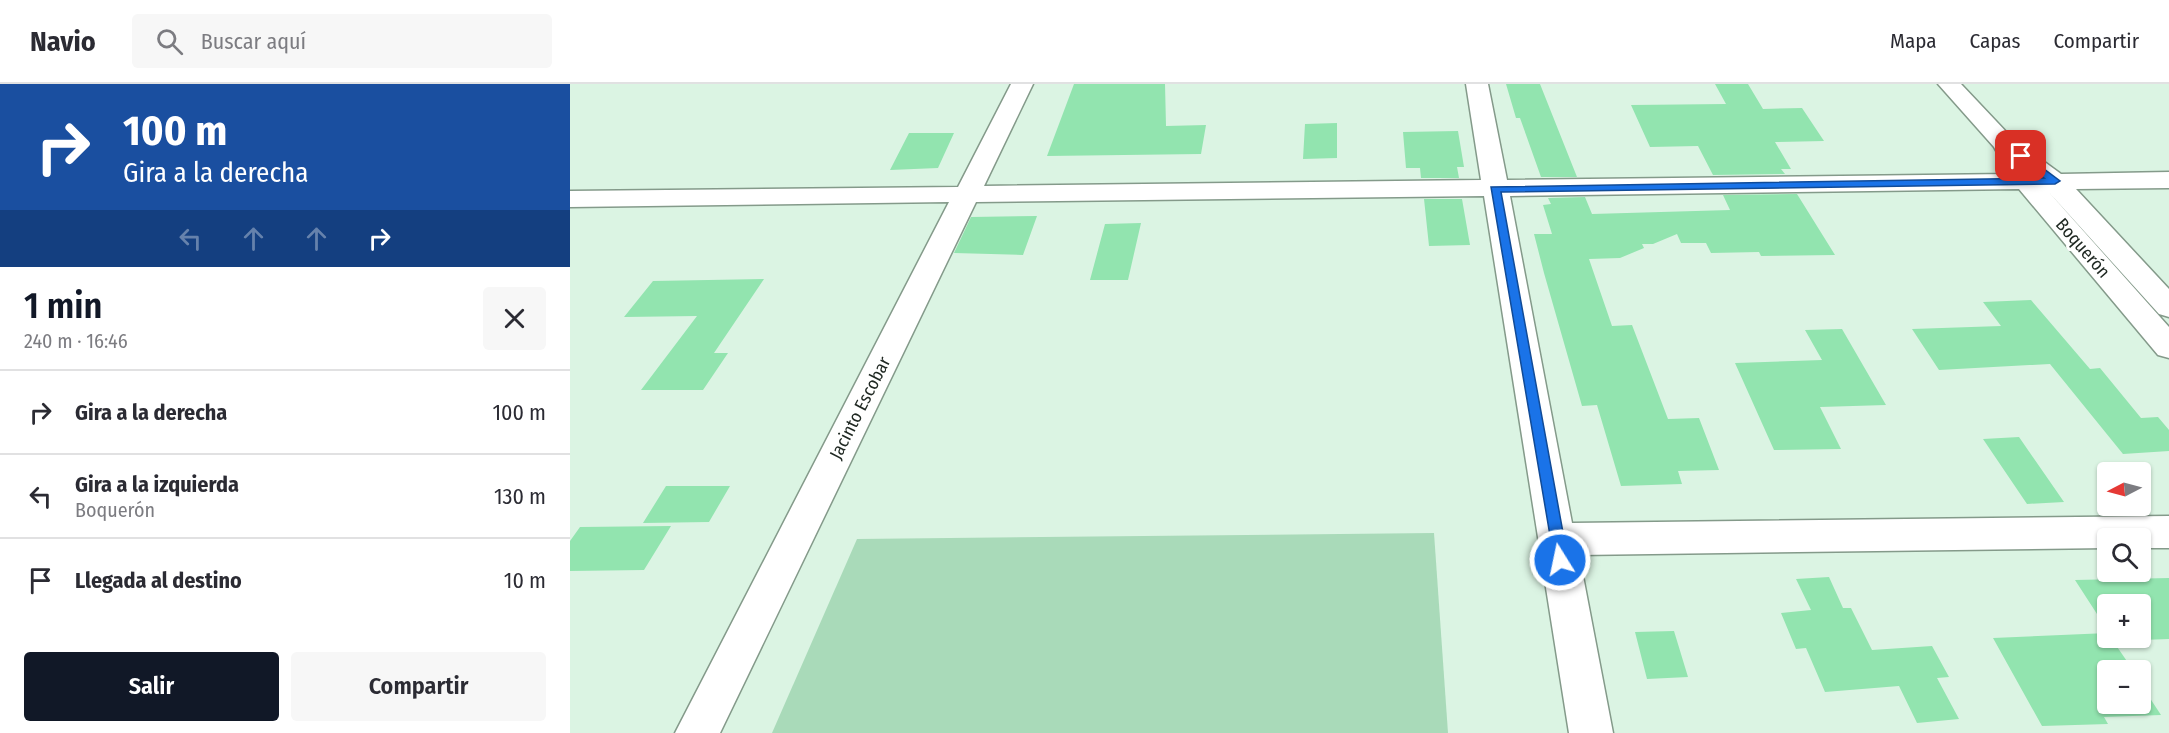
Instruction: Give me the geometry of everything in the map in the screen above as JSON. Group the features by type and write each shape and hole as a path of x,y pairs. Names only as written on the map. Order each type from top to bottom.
{"street":[{"name":"Jacinto Escobar","path":"698,733 1022,84"},
{"path":"1477,84 1591,733"},
{"name":"Boquerón","path":"1949,84 2004,144 2055,181 2169,307"},
{"name":"Boquerón","path":"2004,144 2025,181 2169,347"},
{"path":"570,199 2169,180"},
{"path":"1557,539 2169,532"}],"green space":[{"path":"1434,533 1448,733 772,733 857,539"}],"building":[{"path":"1074,84 1165,84 1166,126 1206,125 1201,154 1047,156"},
{"path":"1506,84 1540,84 1577,177 1541,177 1520,118 1516,118"},
{"path":"1715,84 1748,84 1763,109 1802,108 1824,141 1775,142 1791,169 1781,169 1785,174 1713,175 1698,146 1650,147 1631,105 1726,104"},
{"path":"1337,123 1337,158 1303,159 1305,124"},
{"path":"1458,131 1464,167 1457,167 1459,178 1421,178 1420,168 1406,168 1403,132"},
{"path":"909,133 954,133 938,168 890,170"},
{"path":"1797,194 1835,255 1761,256 1759,252 1711,253 1706,243 1681,243 1677,234 1653,244 1642,244 1644,248 1620,258 1589,259 1612,326 1632,325 1668,419 1699,418 1719,470 1678,471 1682,484 1621,486 1597,405 1582,406 1544,273 1534,234 1552,234 1543,205 1551,204 1548,198 1585,197 1592,214 1730,210 1723,195"},
{"path":"1424,199 1462,199 1470,245 1429,246"},
{"path":"1037,216 1023,255 954,253 971,217"},
{"path":"1141,223 1128,280 1090,280 1105,224"},
{"path":"764,279 714,353 728,353 703,390 641,390 697,316 624,317 653,281"},
{"path":"2031,300 2090,369 2100,368 2141,418 2158,417 2169,430 2169,451 2123,454 2050,364 1939,370 1912,329 2001,326 1983,302"},
{"path":"1842,329 1886,405 1820,407 1841,449 1774,450 1735,363 1822,360 1805,330"},
{"path":"2019,437 2064,502 2027,504 1983,439"},
{"path":"666,486 730,486 709,522 643,523"},
{"path":"671,526 644,570 570,571 570,541 580,527"},
{"path":"1829,577 1843,608 1851,608 1872,650 1932,646 1949,677 1937,678 1959,719 1917,723 1899,686 1825,692 1806,648 1796,649 1781,613 1811,610 1796,579"},
{"path":"2151,578 2169,578 2169,639 2151,640 2151,594 2097,594 2097,614 2075,580 2151,582"},
{"path":"1674,631 1688,677 1647,679 1635,632"},
{"path":"2097,633 2097,648 2118,648 2126,660 2097,660 2097,714 2151,714 2151,700 2161,715 2104,717 2108,724 2042,726 1993,638"}],"route":[{"path":"1560,560 1495,189 2055,181 2021,156"}]}
